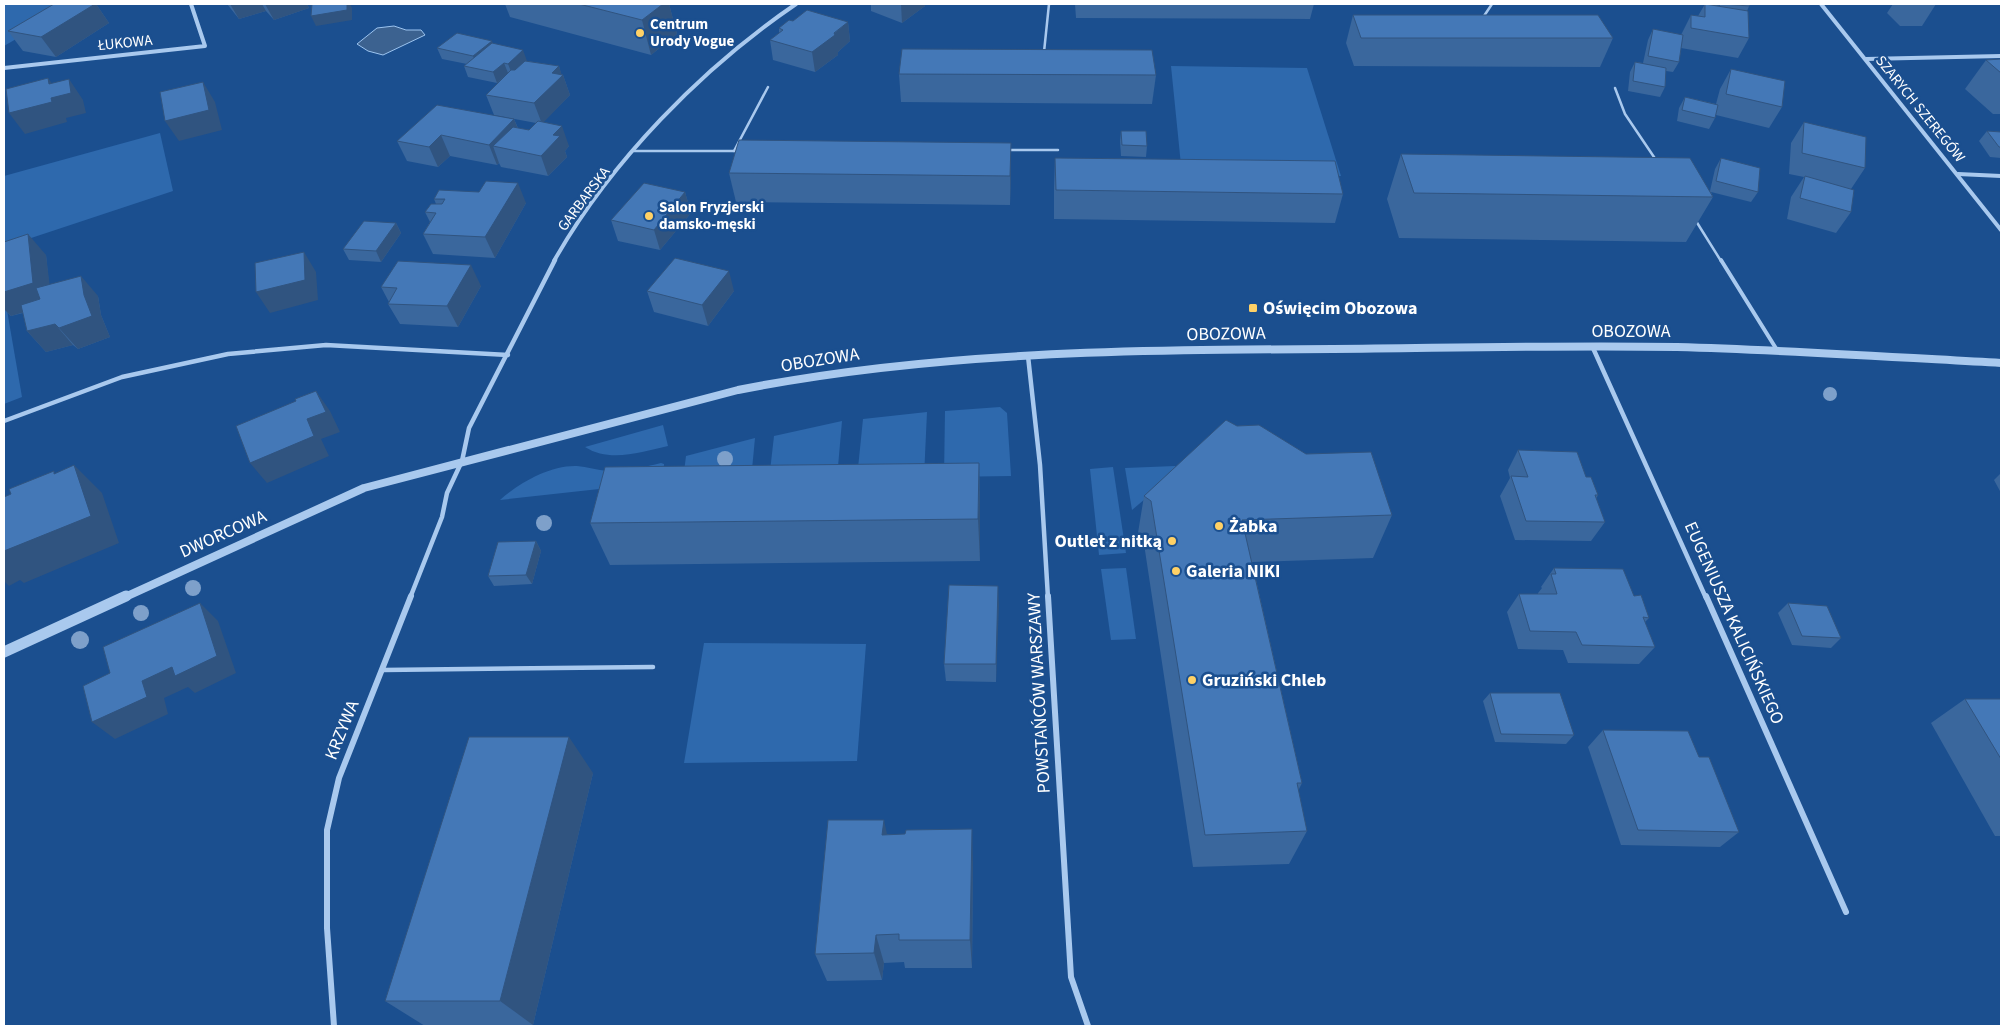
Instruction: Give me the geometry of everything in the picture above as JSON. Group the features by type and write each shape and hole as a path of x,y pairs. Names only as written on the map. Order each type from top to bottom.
{"street":[{"name":"ŁUKOWA","path":"4,68 205,46 191,4"},
{"name":"GARBARSKA","path":"462,460 469,428 564,244 634,151 707,74 763,25 796,4"},
{"name":"SZARYCH SZEREGÓW","path":"1821,4 2001,230"},
{"path":"1866,59 2001,56"},
{"path":"1958,174 2001,176"},
{"path":"4,421 122,377 228,354 326,345 508,355"},
{"name":"OBOZOWA","path":"462,460 738,390 799,378 888,366 974,358 1209,350 1593,348 1777,350 2001,363"},
{"name":"EUGENIUSZA KALICIŃSKIEGO","path":"1593,348 1612,386 1846,912"},
{"name":"POWSTAŃCÓW WARSZAWY","path":"1028,356 1040,466 1071,977 1088,1026"},
{"name":"DWORCOWA","path":"4,652 364,488 462,460"},
{"name":"KRZYWA","path":"334,1026 327,928 328,830 340,778 442,517 447,493 462,460"}],"lane":[{"path":"1044,52 1049,4"},
{"path":"1484,16 1492,4"},
{"path":"734,151 768,87"},
{"path":"1616,88 1625,114 1658,163"},
{"path":"634,151 743,150"},
{"path":"999,150 1058,150"},
{"path":"1695,220 1777,350"},
{"path":"383,670 653,667"}],"shaded area":[{"path":"4,4 57,4 61,13 4,46"},
{"path":"394,26 406,30 421,30 425,35 383,55 368,51 357,44 377,28"},
{"path":"1171,66 1307,68 1341,176 1182,175"},
{"path":"160,133 173,191 4,247 4,176"},
{"path":"4,293 22,397 4,404"},
{"path":"1000,407 1007,413 1011,476 944,477 945,411"},
{"path":"927,412 924,477 857,478 863,419"},
{"path":"842,421 837,478 769,480 774,436"},
{"path":"663,425 668,446 626,455 605,454 585,447"},
{"path":"755,438 751,480 683,480 686,456"},
{"path":"664,464 663,482 500,500 516,487 556,468 577,466 615,471"},
{"path":"1175,466 1178,471 1132,510 1125,468"},
{"path":"1113,467 1126,553 1099,555 1090,469"},
{"path":"1126,568 1136,639 1111,640 1101,569"},
{"path":"704,643 866,644 857,761 684,763"}],"building":[{"path":"54,4 95,4 41,37 8,31"},
{"path":"312,4 347,4 347,10 311,16"},
{"path":"579,4 663,4 642,20"},
{"path":"1705,4 1748,11 1749,38 1691,28 1691,15 1705,17"},
{"path":"1724,4 1750,4 1749,6"},
{"path":"807,10 848,22 834,33 835,35 812,52 770,40 783,30 779,28 789,20 793,21"},
{"path":"1353,15 1598,15 1613,38 1361,38"},
{"path":"1653,29 1683,35 1679,62 1648,56"},
{"path":"457,33 492,41 473,56 437,48"},
{"path":"492,43 523,50 508,64 504,63 493,72 464,66"},
{"path":"902,49 1152,50 1156,75 899,74"},
{"path":"2001,59 2001,73 1986,60"},
{"path":"525,61 559,66 552,73 563,75 534,103 486,95 511,70 515,70"},
{"path":"1635,62 1666,68 1665,87 1633,81"},
{"path":"1731,69 1785,81 1782,107 1726,94"},
{"path":"48,78 49,84 69,79 71,93 51,98 52,102 9,113 6,89"},
{"path":"203,82 209,110 165,121 160,92"},
{"path":"1685,97 1718,105 1715,118 1682,110"},
{"path":"437,105 514,119 489,145 441,135 429,147 397,141"},
{"path":"538,121 562,126 553,135 560,136 541,156 493,146 513,127 529,130"},
{"path":"1804,122 1866,137 1865,168 1802,153"},
{"path":"1121,131 1146,131 1147,146 1122,145"},
{"path":"1987,131 2001,132 2001,147 1999,147"},
{"path":"739,140 1011,143 1010,176 729,173"},
{"path":"1401,154 1690,158 1713,197 1414,193"},
{"path":"1055,158 1335,161 1343,194 1056,190"},
{"path":"1721,158 1760,168 1758,192 1716,181"},
{"path":"1805,176 1854,190 1851,212 1800,198"},
{"path":"486,181 518,183 485,237 423,234 436,213 425,212 431,204 442,204 445,199 434,199 439,190 479,192"},
{"path":"644,183 685,192 654,230 611,220"},
{"path":"364,221 396,223 376,251 343,249"},
{"path":"28,234 33,283 4,292 4,242"},
{"path":"304,252 305,280 256,292 255,263"},
{"path":"675,258 729,271 702,305 647,291"},
{"path":"398,261 471,265 447,306 388,304 397,288 381,287"},
{"path":"81,276 84,295 92,316 59,328 55,324 27,331 21,305 40,299 36,288"},
{"path":"316,391 326,412 307,419 314,436 250,463 236,426"},
{"path":"1226,420 1237,426 1259,425 1306,454 1371,452 1392,515 1242,520 1302,783 1297,783 1307,831 1205,835 1151,501 1144,496"},
{"path":"1518,450 1577,452 1586,477 1591,477 1598,495 1595,495 1605,522 1526,521 1511,476 1528,477"},
{"path":"979,463 978,519 590,523 605,467"},
{"path":"74,465 91,516 4,551 4,497 11,494 9,489 54,471 54,474"},
{"path":"536,541 526,575 488,576 498,542"},
{"path":"1554,568 1623,569 1634,596 1641,595 1649,618 1643,617 1655,647 1582,645 1576,632 1530,631 1519,594 1557,594 1551,574 1556,574"},
{"path":"949,585 998,586 996,664 944,664"},
{"path":"200,603 217,656 175,676 172,667 142,681 147,697 92,722 83,686 110,673 103,647"},
{"path":"1788,603 1827,606 1841,638 1802,636"},
{"path":"1490,693 1560,693 1574,735 1501,734"},
{"path":"1965,699 2001,699 2001,759"},
{"path":"1603,730 1688,731 1699,757 1709,757 1739,832 1638,830"},
{"path":"469,737 569,737 500,1001 385,1001"},
{"path":"828,820 884,820 882,835 905,834 906,830 972,829 970,940 899,940 899,934 876,935 874,953 815,954"}],"place":[{"name":"Centrum Urody Vogue","path":"640,33"},
{"name":"Salon Fryzjerski damsko-męski","path":"649,216"},
{"name":"Oświęcim Obozowa","path":"1253,308"},
{"name":"Żabka","path":"1219,526"},
{"name":"Outlet z nitką","path":"1172,541"},
{"name":"Galeria NIKI","path":"1176,571"},
{"name":"Gruziński Chleb","path":"1192,680"}]}
